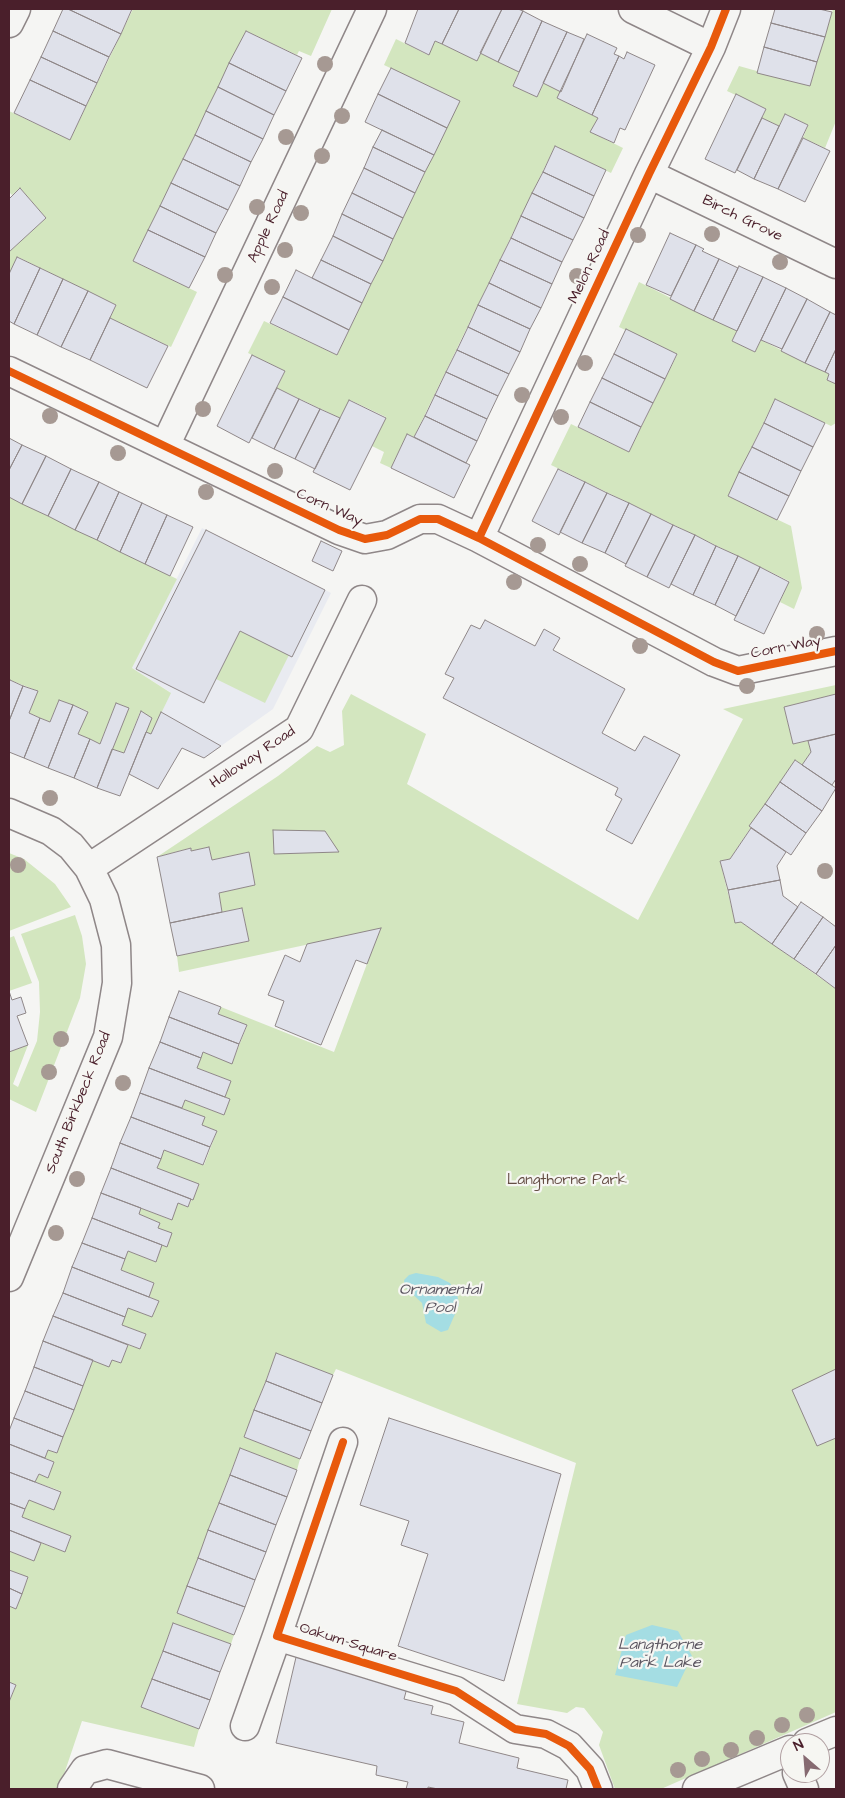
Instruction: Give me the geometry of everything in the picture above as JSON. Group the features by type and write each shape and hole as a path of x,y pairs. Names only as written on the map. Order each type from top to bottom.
{"street":[{"path":"9,23 16,9"},
{"name":"Apple Road","path":"165,446 372,9"},
{"path":"633,9 712,47"},
{"name":"Melon Road","path":"479,538 649,174 712,47 726,9"},
{"name":"Birch Grove","path":"649,174 835,259"},
{"name":"Corn Way","path":"9,371 339,530 365,539 387,535 420,519 438,519 479,538 714,662 738,671 836,651"},
{"name":"Holloway Road","path":"89,868 299,729 362,600"},
{"name":"South Birkbeck Road","path":"9,813 51,831 71,846 89,868 104,899 116,944 117,983 108,1037 9,1277"},
{"name":"Oakum Square","path":"245,1726 343,1442"},
{"name":"Oakum Square","path":"277,1636 456,1691 515,1729 546,1734 569,1746 590,1769 598,1789"},
{"path":"697,1789 780,1759"},
{"path":"72,1789 85,1770 107,1764 200,1789"}],"shaded area":[{"path":"202,528 331,593 273,709 221,746 161,712 170,692 132,668"}],"green space":[{"path":"133,9 332,9 311,56 299,51 297,55 246,31 133,261 197,292 171,347 110,318 116,305 18,257 9,274 9,252 46,218 20,188 12,195 9,192 9,111 70,140"},
{"path":"833,9 836,9 836,121 825,148 803,138 808,125 785,114 779,126 762,118 766,109 727,91 739,66 810,86"},
{"path":"396,39 428,55 435,41 476,60 480,53 519,72 513,86 537,97 544,83 561,92 557,98 598,118 591,132 623,148 611,173 555,146 414,437 407,434 391,468 380,463 384,452 372,446 386,417 350,400 340,418 277,388 285,371 248,353 264,321 337,355 459,101 384,65"},
{"path":"639,282 737,331 732,341 755,352 761,340 829,374 827,380 836,384 836,423 831,426 775,399 728,496 791,526 802,588 794,609 780,602 789,581 551,465 571,424 629,452 677,355 619,327"},
{"path":"9,497 177,579 132,668 171,693 151,734 146,732 140,712 124,753 112,749 129,708 116,703 100,744 78,734 88,711 59,700 50,722 29,713 38,691 10,680 9,683"},
{"path":"240,631 289,655 265,703 216,679"},
{"name":"Langthorne Park","path":"836,685 836,694 784,707 793,744 808,741 811,752 802,765 795,760 730,859 720,861 735,922 741,922 836,989 836,1712 788,1733 780,1733 780,1737 661,1789 615,1789 599,1745 603,1732 584,1708 576,1707 567,1713 517,1704 576,1463 336,1369 333,1375 276,1354 244,1437 300,1459 297,1470 240,1448 177,1613 234,1635 231,1644 173,1623 142,1707 199,1729 194,1747 82,1721 59,1789 9,1789 9,1703 16,1685 9,1682 9,1606 16,1609 28,1578 9,1570 9,1551 34,1561 41,1543 65,1552 71,1537 22,1517 29,1500 54,1509 61,1491 35,1482 39,1474 48,1478 54,1462 45,1458 48,1450 57,1453 93,1360 112,1360 121,1363 128,1345 140,1349 146,1334 122,1325 128,1308 152,1317 159,1301 149,1297 154,1283 121,1270 128,1251 156,1262 162,1245 158,1228 159,1223 139,1214 141,1208 171,1220 178,1203 188,1207 199,1185 157,1168 164,1150 204,1165 217,1131 202,1125 182,1108 185,1100 224,1115 230,1099 225,1097 231,1081 197,1068 203,1052 232,1063 247,1026 218,1014 221,1007 334,1052 380,929 179,972 177,956 249,941 242,908 222,912 219,893 255,885 248,852 212,860 209,847 191,851 190,848 157,857 278,776 317,746 330,752 344,745 342,711 351,694 426,734 407,784 638,920 743,719 723,709"},
{"path":"9,853 24,859 55,884 71,907 9,931"},
{"path":"75,915 82,936 86,964 80,998 36,1112 9,1099 9,1052 28,1045 13,1084 18,1087 37,1041 40,1012 39,982 21,934"},
{"path":"14,936 32,983 9,991 9,938"}],"water":[{"name":"Ornamental Pool","path":"416,1273 438,1277 450,1283 457,1294 459,1305 448,1330 441,1332 426,1323 422,1303 405,1287 404,1280 409,1275"},
{"name":"Langthorne Park Lake","path":"652,1625 678,1631 692,1656 677,1687 615,1675 626,1635"}],"building":[{"path":"63,9 68,9 121,34 109,57 53,31"},
{"path":"68,9 132,9 121,34"},
{"path":"418,9 459,9 442,44 435,41 429,55 405,43"},
{"path":"459,9 502,9 477,61 442,44"},
{"path":"502,9 518,9 523,11 498,62 480,53"},
{"path":"775,9 819,9 832,12 825,37 771,23"},
{"path":"523,11 542,21 519,72 498,62"},
{"path":"542,21 567,32 537,97 513,86"},
{"path":"771,23 825,37 817,62 764,47"},
{"path":"53,31 109,57 97,83 41,57"},
{"path":"246,31 302,58 286,91 229,63"},
{"path":"567,32 584,39 561,92 543,83"},
{"path":"587,34 617,48 614,54 619,56 592,115 557,98"},
{"path":"764,47 817,62 810,86 757,73"},
{"path":"627,52 655,65 625,130 620,128 614,143 590,132 598,118 592,115 619,56 624,59"},
{"path":"41,57 97,83 86,106 30,80"},
{"path":"229,63 286,91 274,115 218,87"},
{"path":"391,68 460,101 447,128 378,94"},
{"path":"30,80 86,106 70,140 14,113"},
{"path":"218,87 274,115 263,139 206,111"},
{"path":"378,94 447,128 434,155 365,122"},
{"path":"736,94 766,109 735,173 705,159"},
{"path":"206,111 263,139 251,162 195,135"},
{"path":"785,114 808,125 778,189 754,179"},
{"path":"762,118 779,126 754,179 737,170"},
{"path":"382,130 434,155 425,172 373,147"},
{"path":"195,135 251,162 240,186 183,159"},
{"path":"803,138 830,151 805,202 778,189"},
{"path":"555,146 606,170 594,196 543,172"},
{"path":"373,147 425,172 415,193 364,168"},
{"path":"183,159 240,186 228,210 171,183"},
{"path":"364,168 415,193 403,218 352,193"},
{"path":"543,172 594,196 584,218 532,193"},
{"path":"171,183 228,210 216,233 160,206"},
{"path":"20,188 46,218 9,252 9,199"},
{"path":"352,193 403,218 393,239 342,214"},
{"path":"532,193 584,218 573,240 521,216"},
{"path":"160,206 216,233 205,257 148,230"},
{"path":"342,214 393,239 383,261 333,236"},
{"path":"521,216 573,240 562,262 511,238"},
{"path":"148,230 205,257 189,288 133,261"},
{"path":"670,233 696,245 671,296 646,285"},
{"path":"333,236 383,261 371,284 321,260"},
{"path":"511,238 562,262 552,284 500,260"},
{"path":"696,245 704,249 702,251 719,259 694,311 670,299"},
{"path":"17,257 40,268 14,324 9,321 9,274"},
{"path":"719,259 738,268 713,320 694,311"},
{"path":"321,260 371,284 362,303 312,278"},
{"path":"500,260 552,284 541,308 489,283"},
{"path":"739,266 763,277 737,331 713,320"},
{"path":"40,268 63,279 37,335 14,324"},
{"path":"296,270 362,303 349,330 283,297"},
{"path":"763,277 786,288 755,352 732,341"},
{"path":"63,279 88,291 61,347 37,335"},
{"path":"489,283 541,308 530,329 478,305"},
{"path":"786,288 807,299 782,349 761,340"},
{"path":"88,291 116,305 90,360 61,347"},
{"path":"283,297 349,330 337,355 270,323"},
{"path":"807,299 830,312 805,363 781,351"},
{"path":"478,305 530,329 520,352 468,327"},
{"path":"830,312 836,315 836,349 825,372 805,363"},
{"path":"110,318 168,346 147,388 90,360"},
{"path":"468,327 520,352 509,374 457,350"},
{"path":"626,329 677,354 665,379 614,354"},
{"path":"836,349 836,384 827,380 829,374 825,372"},
{"path":"457,350 509,374 498,396 446,372"},
{"path":"614,354 665,379 653,403 602,378"},
{"path":"252,355 285,371 249,443 217,426"},
{"path":"446,372 498,396 487,419 435,395"},
{"path":"602,378 653,403 641,427 590,402"},
{"path":"277,388 299,399 274,449 252,438"},
{"path":"435,395 487,419 477,441 425,416"},
{"path":"299,399 320,409 295,459 274,449"},
{"path":"775,399 825,423 813,447 764,423"},
{"path":"349,400 386,418 350,490 313,472"},
{"path":"590,402 641,427 629,452 578,427"},
{"path":"320,409 340,418 315,469 295,459"},
{"path":"425,416 477,441 466,463 414,437"},
{"path":"764,423 813,447 801,471 752,447"},
{"path":"407,434 470,465 454,498 391,468"},
{"path":"9,438 22,445 9,470"},
{"path":"22,445 46,456 22,504 9,497 9,470"},
{"path":"752,447 801,471 789,496 739,472"},
{"path":"46,456 71,469 48,516 22,504"},
{"path":"71,469 99,482 75,530 48,516"},
{"path":"558,469 585,482 559,535 532,521"},
{"path":"739,472 789,496 777,520 728,496"},
{"path":"99,482 119,492 97,540 75,530"},
{"path":"585,482 607,493 582,543 560,532"},
{"path":"119,492 142,503 120,552 97,540"},
{"path":"607,493 629,503 605,553 582,543"},
{"path":"142,503 167,515 145,564 120,552"},
{"path":"629,503 651,514 626,564 605,553"},
{"path":"651,514 673,525 647,577 625,566"},
{"path":"167,515 193,527 170,576 145,564"},
{"path":"673,525 695,535 669,588 647,577"},
{"path":"206,530 325,590 292,657 240,631 204,703 136,669"},
{"path":"695,535 716,546 693,595 671,584"},
{"path":"321,541 342,551 333,571 312,561"},
{"path":"716,546 738,556 715,605 693,595"},
{"path":"738,556 760,567 736,616 715,605"},
{"path":"760,567 789,582 764,634 734,620"},
{"path":"485,620 535,646 544,629 560,638 553,650 625,689 602,733 635,751 644,736 680,755 632,844 606,830 622,799 615,795 618,788 443,698 454,678 445,674 471,625 480,629"},
{"path":"10,680 23,686 9,721 9,683"},
{"path":"23,686 38,691 29,713 40,718 24,758 9,752 9,721"},
{"path":"836,694 836,734 793,744 784,707"},
{"path":"59,700 73,705 48,768 24,758 40,718 50,722"},
{"path":"116,703 129,708 97,788 74,778 90,739 100,744"},
{"path":"73,705 88,712 78,734 90,739 74,778 48,768"},
{"path":"141,711 152,718 120,796 97,788 112,749 124,753"},
{"path":"161,712 221,746 204,758 182,748 158,789 129,774 146,732 151,734"},
{"path":"836,734 836,779 832,785 802,765 811,752 808,741"},
{"path":"795,760 836,788 822,811 780,782"},
{"path":"780,782 822,811 806,833 765,804"},
{"path":"765,804 806,833 791,855 749,826"},
{"path":"751,828 786,852 777,866 780,880 728,890 720,861 730,859"},
{"path":"273,830 325,831 339,852 274,854"},
{"path":"209,847 212,860 249,852 255,885 219,893 222,912 170,923 157,857 191,848 191,851"},
{"path":"780,880 783,896 798,907 772,944 741,922 735,923 728,890"},
{"path":"801,902 823,917 794,959 772,944"},
{"path":"242,908 249,941 177,956 170,923"},
{"path":"823,917 836,927 836,945 816,974 794,959"},
{"path":"381,928 367,964 356,960 321,1045 275,1026 284,1001 268,995 285,955 300,962 307,944"},
{"path":"836,945 836,989 816,974"},
{"path":"9,991 12,1000 21,997 26,1013 17,1016 28,1045 9,1052"},
{"path":"179,991 221,1007 218,1014 247,1025 239,1044 169,1017"},
{"path":"169,1017 239,1044 232,1064 203,1052 201,1058 160,1042"},
{"path":"160,1042 201,1058 197,1068 231,1081 225,1097 149,1068"},
{"path":"149,1068 230,1099 224,1115 185,1100 182,1108 140,1093"},
{"path":"140,1093 205,1117 202,1125 217,1131 210,1147 131,1117"},
{"path":"131,1117 210,1147 203,1165 164,1150 161,1159 120,1143"},
{"path":"120,1143 161,1159 157,1168 199,1184 193,1200 111,1168"},
{"path":"111,1168 191,1199 188,1207 178,1203 172,1220 101,1193"},
{"path":"101,1193 141,1208 139,1214 160,1223 158,1228 172,1233 167,1247 92,1218"},
{"path":"92,1218 162,1245 156,1262 128,1251 125,1259 82,1243"},
{"path":"82,1243 125,1259 121,1270 154,1283 149,1297 72,1267"},
{"path":"72,1267 159,1301 152,1317 128,1308 125,1317 63,1293"},
{"path":"63,1293 125,1317 122,1325 146,1334 140,1349 53,1316"},
{"path":"53,1316 128,1345 121,1363 112,1360 109,1367 43,1341"},
{"path":"43,1341 93,1360 83,1386 34,1367"},
{"path":"276,1353 333,1375 322,1403 266,1381"},
{"path":"34,1367 83,1386 74,1410 25,1391"},
{"path":"836,1369 836,1438 817,1446 792,1390"},
{"path":"266,1381 322,1403 311,1431 254,1410"},
{"path":"25,1391 74,1410 63,1437 14,1418"},
{"path":"254,1410 311,1431 300,1459 244,1437"},
{"path":"14,1418 63,1437 57,1453 48,1450 45,1458 9,1444 9,1431"},
{"path":"389,1418 561,1474 504,1681 398,1646 428,1554 401,1545 409,1521 360,1505"},
{"path":"9,1444 54,1462 48,1478 39,1474 35,1482 9,1472"},
{"path":"240,1448 297,1470 287,1497 230,1475"},
{"path":"9,1472 61,1492 54,1510 29,1500 25,1509 9,1503"},
{"path":"230,1475 287,1497 276,1525 219,1503"},
{"path":"9,1503 25,1509 22,1517 71,1536 65,1552 9,1530"},
{"path":"219,1503 276,1525 266,1552 208,1530"},
{"path":"9,1530 41,1543 34,1561 9,1551"},
{"path":"208,1530 266,1552 255,1580 198,1558"},
{"path":"198,1558 255,1580 245,1607 187,1586"},
{"path":"9,1570 28,1577 22,1594 9,1588"},
{"path":"187,1586 245,1607 234,1635 177,1613"},
{"path":"9,1588 22,1594 16,1609 9,1606"},
{"path":"173,1623 231,1644 220,1672 163,1651"},
{"path":"163,1651 220,1672 210,1700 152,1679"},
{"path":"297,1653 369,1670 367,1679 407,1688 404,1699 433,1706 431,1714 464,1722 459,1743 519,1758 517,1768 568,1780 566,1789 438,1789 428,1787 428,1789 406,1789 408,1782 376,1775 377,1766 276,1743"},
{"path":"152,1679 210,1700 199,1729 141,1707"},
{"path":"9,1682 16,1685 9,1702"}],"cycle path":[{"path":"479,538 649,174 711,47 726,9"},
{"path":"9,371 339,530 365,539 387,535 420,519 438,519 479,538 714,662 738,671 836,651"},
{"path":"343,1442 277,1636 456,1691 515,1729 546,1734 569,1746 590,1769 598,1789"}]}
